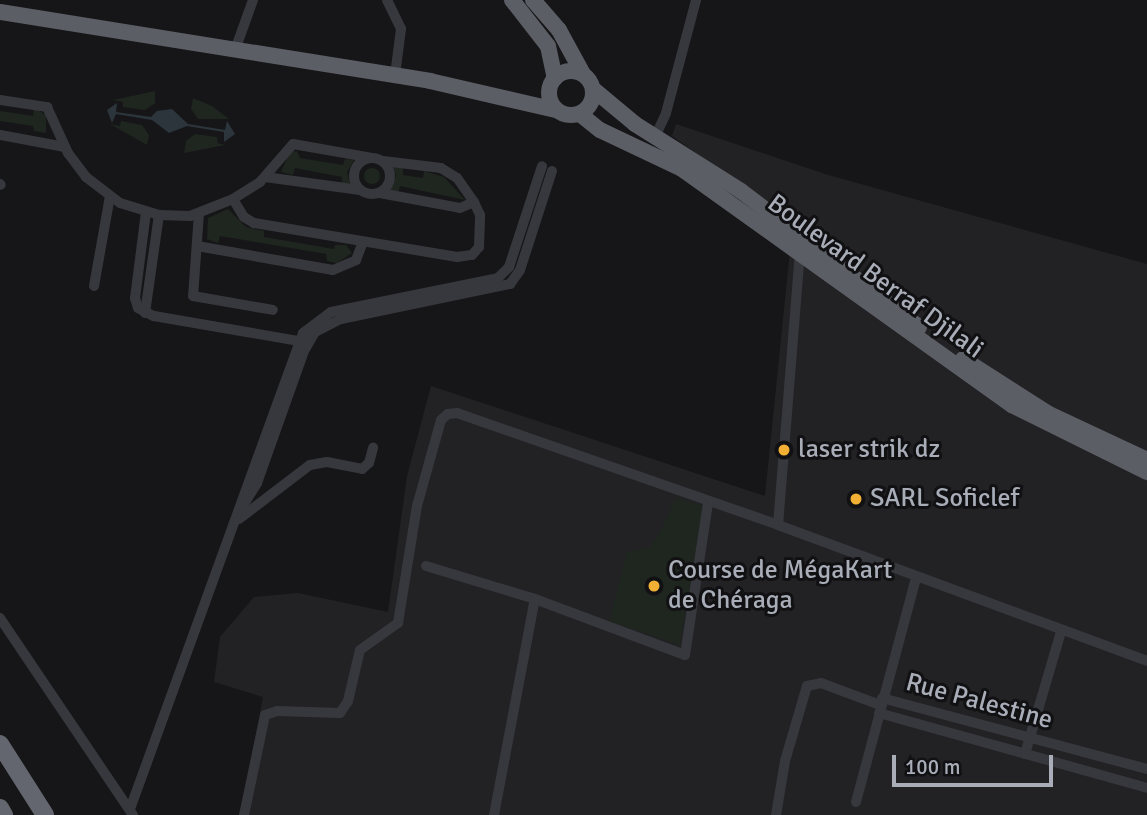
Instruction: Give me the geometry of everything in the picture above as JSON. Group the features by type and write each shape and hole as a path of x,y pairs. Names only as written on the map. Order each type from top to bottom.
{"highway":[{"path":"512,0 548,46 555,78 549,94 556,110"},
{"path":"0,12 395,75 495,93 580,114 592,101 593,89 559,30 533,0"},
{"path":"555,78 565,71 583,74"},
{"name":"Boulevard Berraf Djilali","path":"593,89 655,137 741,191 1010,390 1147,460"},
{"name":"Boulevard Berraf Djilali","path":"580,114 600,130 682,169 1012,405 1147,472"},
{"path":"0,744 45,815"},
{"path":"0,808 4,815"}],"street":[{"path":"235,50 253,0"},
{"path":"387,0 401,29 395,75"},
{"path":"655,137 666,113 696,0"},
{"path":"0,100 47,107 65,148 86,177 110,196 146,212 159,215 199,213 233,200 265,177 285,148 293,144 383,161 440,168 457,178 474,202 481,233 472,256 438,256 254,223 233,200"},
{"path":"0,135 65,148"},
{"path":"360,190 355,170 372,158"},
{"path":"380,193 391,181 383,161"},
{"path":"132,812 243,504 247,479 298,341 315,321 331,312 498,278 512,260 541,166"},
{"path":"243,504 257,483 307,344 315,332 341,319 510,284 520,270 552,171"},
{"path":"265,177 380,193 460,208 474,202"},
{"path":"94,286 110,196"},
{"path":"146,212 135,298 145,313 298,341"},
{"path":"199,213 191,284 196,299 273,310"},
{"path":"145,313 159,215"},
{"path":"197,246 333,270 356,260 363,242"},
{"path":"778,525 800,253"},
{"path":"244,815 265,715 277,711 340,713 348,701 360,650 398,623 417,506 441,420 448,414 457,413 708,503 778,525 1061,632 1147,661"},
{"path":"237,521 310,465 327,462 362,469 373,448"},
{"path":"426,566 536,599 685,655 708,503"},
{"path":"856,802 916,578"},
{"path":"494,815 536,599"},
{"path":"0,618 132,812"},
{"path":"1025,754 1061,632"},
{"path":"776,815 785,761 807,686 821,682 880,705"},
{"name":"Rue Palestine","path":"880,705 1030,738 1147,769"},
{"name":"Rue Palestine","path":"880,705 1025,754 1147,788"}],"shaded area":[{"path":"155,91 155,103 145,110 123,107 123,102 113,100"},
{"path":"193,98 212,106 229,119 198,119 191,109"},
{"path":"117,103 116,112 151,117 157,111 172,109 188,124 225,130 227,121 235,134 224,142 224,132 187,126 169,133 152,120 116,114 112,123 107,110"},
{"path":"34,108 46,115 46,133 34,131 33,126 0,121 0,111 33,116"},
{"path":"121,121 142,125 149,135 147,145 110,124 120,126"},
{"path":"676,124 825,174 1147,264 1147,815 240,815 263,697 214,682 220,637 254,597 298,593 388,612 407,476 431,386 765,496 793,221 672,136"},
{"path":"195,134 217,137 218,143 225,145 184,153 186,141"},
{"path":"297,151 300,158 343,165 345,159 354,160 347,172 350,184 342,183 342,177 295,168 293,175 281,172 290,152"},
{"path":"393,166 403,167 403,175 423,178 424,171 444,177 465,200 400,186 398,193 390,191 396,176"},
{"path":"372,168 378,170 378,182 372,184 366,182 364,176 366,170"},
{"path":"228,209 246,227 264,231 264,237 334,249 335,245 346,245 352,253 337,263 327,261 326,254 220,236 218,243 207,239 208,218"},
{"name":"Course de MégaKart de Chéraga","path":"676,498 703,506 680,645 609,621 627,552 649,547 656,540"}],"place":[{"name":"laser strik dz","path":"784,450"},
{"name":"SARL Soficlef","path":"856,499"},
{"name":"Course de MégaKart de Chéraga","path":"654,586"}]}
